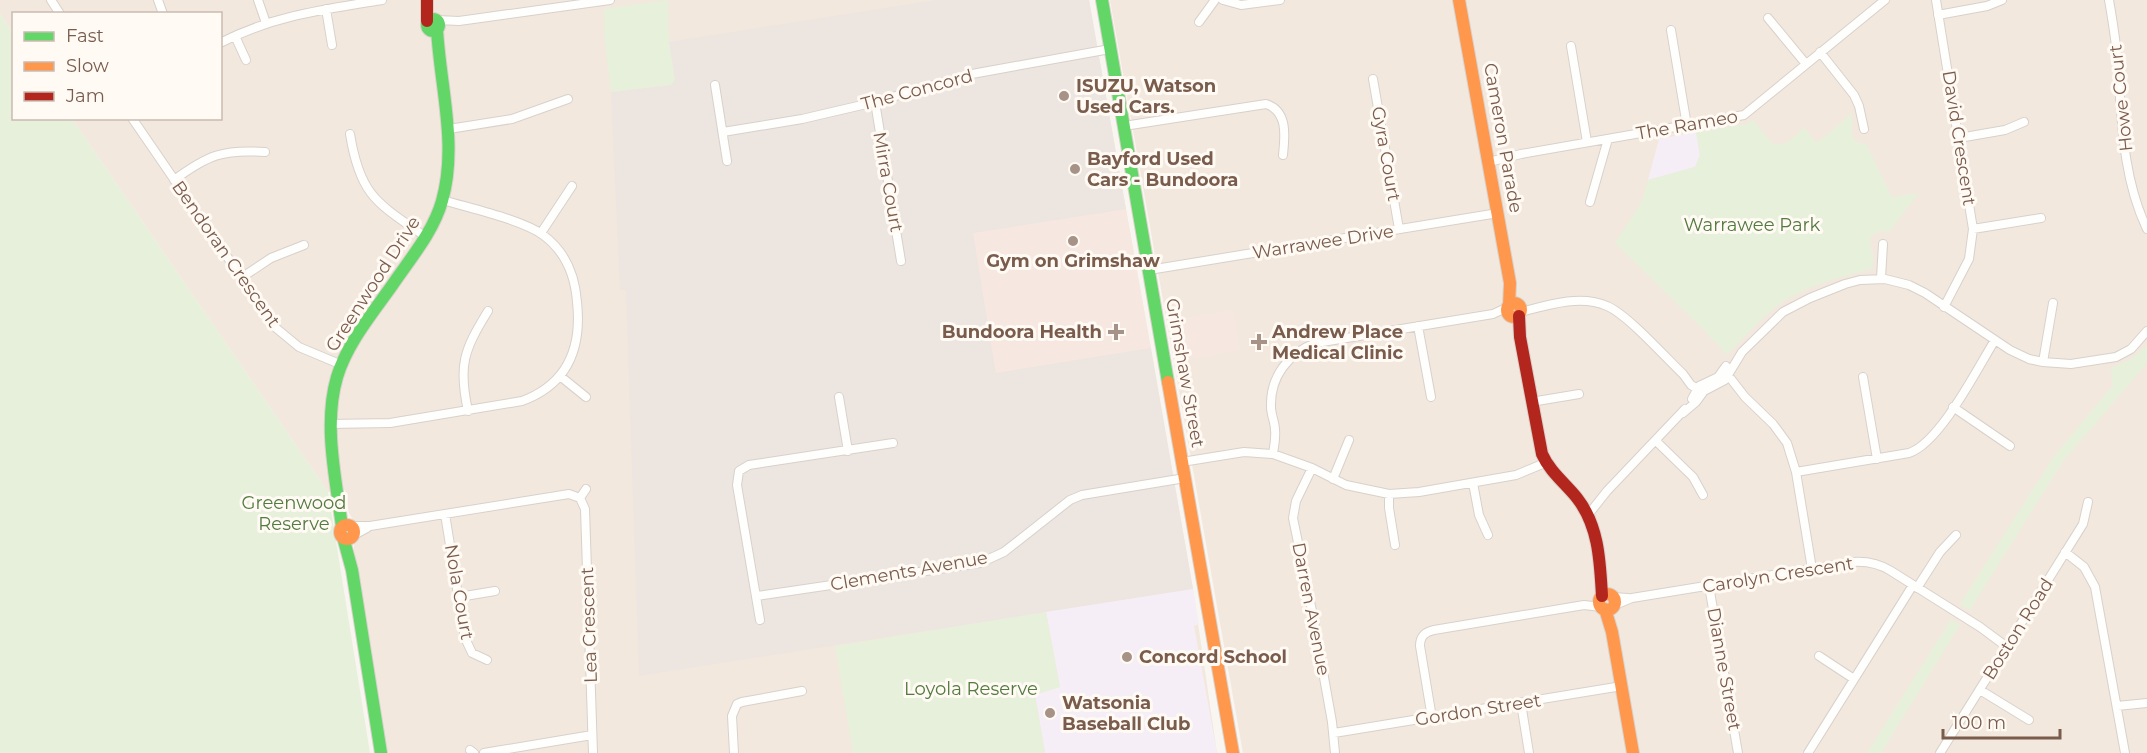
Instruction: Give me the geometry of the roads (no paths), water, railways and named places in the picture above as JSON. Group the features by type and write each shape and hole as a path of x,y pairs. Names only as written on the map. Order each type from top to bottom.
{"street":[{"path":"258,0 266,23"},
{"path":"222,41 266,23 326,9 382,0"},
{"name":"Greenwood Drive","path":"381,753 352,570 349,531 340,495 330,424 334,391 342,365 355,339 426,237 443,200 449,172 449,129 434,25 428,0"},
{"path":"434,25 610,0"},
{"name":"Grimshaw Street","path":"1102,0 1233,753"},
{"path":"1199,22 1215,0"},
{"path":"1223,0 1241,5 1280,0"},
{"name":"Cameron Parade","path":"1459,0 1539,443 1545,463 1586,511 1594,531 1633,753"},
{"name":"The Rameo","path":"1488,160 1744,115 1885,0"},
{"name":"David Crescent","path":"1936,0 1973,229 1971,252 1962,275 1942,305"},
{"path":"1938,15 1987,6 2002,0"},
{"name":"Howe Court","path":"2109,0 2118,59 2122,137 2138,206 2147,229"},
{"path":"326,9 332,45"},
{"path":"1768,18 1806,64"},
{"path":"1671,30 1687,126"},
{"path":"235,36 246,60"},
{"path":"1571,46 1587,142"},
{"name":"The Concord","path":"723,132 802,119 875,102 972,74 1110,49"},
{"path":"1820,52 1854,95 1864,129"},
{"name":"Gyra Court","path":"1373,79 1399,229"},
{"path":"715,85 727,161"},
{"path":"449,129 518,117 568,99"},
{"name":"Mirra Court","path":"875,102 902,261"},
{"path":"1124,126 1266,104 1276,109 1282,118 1285,134 1283,155"},
{"name":"Bendoran Crescent","path":"133,120 276,328 289,340 309,352 342,365"},
{"path":"1959,138 2005,130 2024,122"},
{"path":"350,134 358,171 370,194 426,237"},
{"path":"1590,202 1608,139"},
{"path":"174,180 203,160 221,153 265,152"},
{"path":"541,233 572,186"},
{"path":"330,424 390,423 532,398 560,376 572,356 578,336 576,293 573,276 563,256 541,233 518,223 443,200"},
{"name":"Warrawee Drive","path":"1149,270 1498,213"},
{"path":"1973,229 2041,218"},
{"path":"1881,278 1884,244"},
{"path":"241,278 271,258 304,245"},
{"path":"1725,377 1729,362 1775,318 1791,307 1845,284 1881,278 1909,285 1997,342 2020,355 2043,362 2071,364 2116,357 2131,349 2147,331"},
{"path":"1273,454 1275,430 1272,390 1278,375 1293,355 1316,343 1515,310 1579,301 1608,306 1623,316 1699,389"},
{"path":"2043,362 2053,303"},
{"path":"468,411 463,379 464,359 470,341 488,311"},
{"path":"1418,326 1431,397"},
{"path":"1796,472 1909,453 1922,448 1931,439 1997,342"},
{"path":"560,376 585,396"},
{"path":"1586,511 1683,413 1699,389 1725,377"},
{"path":"1725,377 1736,391 1745,397 1780,433 1791,453 1812,569"},
{"path":"1863,377 1876,459"},
{"path":"1531,402 1579,394"},
{"path":"839,397 848,451"},
{"path":"1953,407 2010,446"},
{"path":"1333,479 1349,441"},
{"path":"1656,441 1694,477 1703,495"},
{"path":"760,620 737,485 739,471 749,465 893,443"},
{"path":"1182,462 1244,452 1273,454 1312,468 1360,490 1389,495 1419,492 1524,473 1545,463"},
{"name":"Darren Avenue","path":"1312,468 1296,501 1293,518 1334,733 1335,753"},
{"name":"Clements Avenue","path":"757,596 980,563 1004,552 1070,500 1082,495 1185,478"},
{"path":"1473,483 1479,515 1488,535"},
{"path":"349,531 569,494 580,498 586,489"},
{"path":"1389,495 1395,545"},
{"name":"Lea Crescent","path":"580,498 585,509 593,753"},
{"name":"Boston Road","path":"1940,753 2083,524 2088,502"},
{"name":"Nola Court","path":"445,514 465,638 476,656 487,660"},
{"path":"1808,753 1915,587 1940,552 1956,536"},
{"path":"2064,555 2084,567 2097,594 2125,753"},
{"name":"Carolyn Crescent","path":"1432,717 1420,646 1422,635 1434,630 1852,562 1872,562 1884,567 2008,645"},
{"name":"Dianne Street","path":"1709,586 1738,753"},
{"path":"459,597 495,591"},
{"path":"1819,656 1854,679"},
{"name":"Gordon Street","path":"1334,733 1622,686"},
{"path":"1980,690 2029,720"},
{"path":"734,753 732,716 736,704 802,692"},
{"path":"1521,703 1530,753"},
{"path":"2117,709 2147,704"},
{"path":"484,753 592,735"}],"place":[{"name":"ISUZU, Watson Used Cars.","path":"1064,96"},
{"name":"Bayford Used Cars - Bundoora","path":"1075,169"},
{"name":"Gym on Grimshaw","path":"1073,241"},
{"name":"Bundoora Health","path":"1116,332"},
{"name":"Andrew Place Medical Clinic","path":"1259,342"},
{"name":"Concord School","path":"1127,657"},
{"name":"Watsonia Baseball Club","path":"1050,713"}],"park label":[{"name":"Warrawee Park","path":"1752,225"},
{"name":"Greenwood Reserve","path":"294,513"},
{"name":"Loyola Reserve","path":"971,689"}]}
